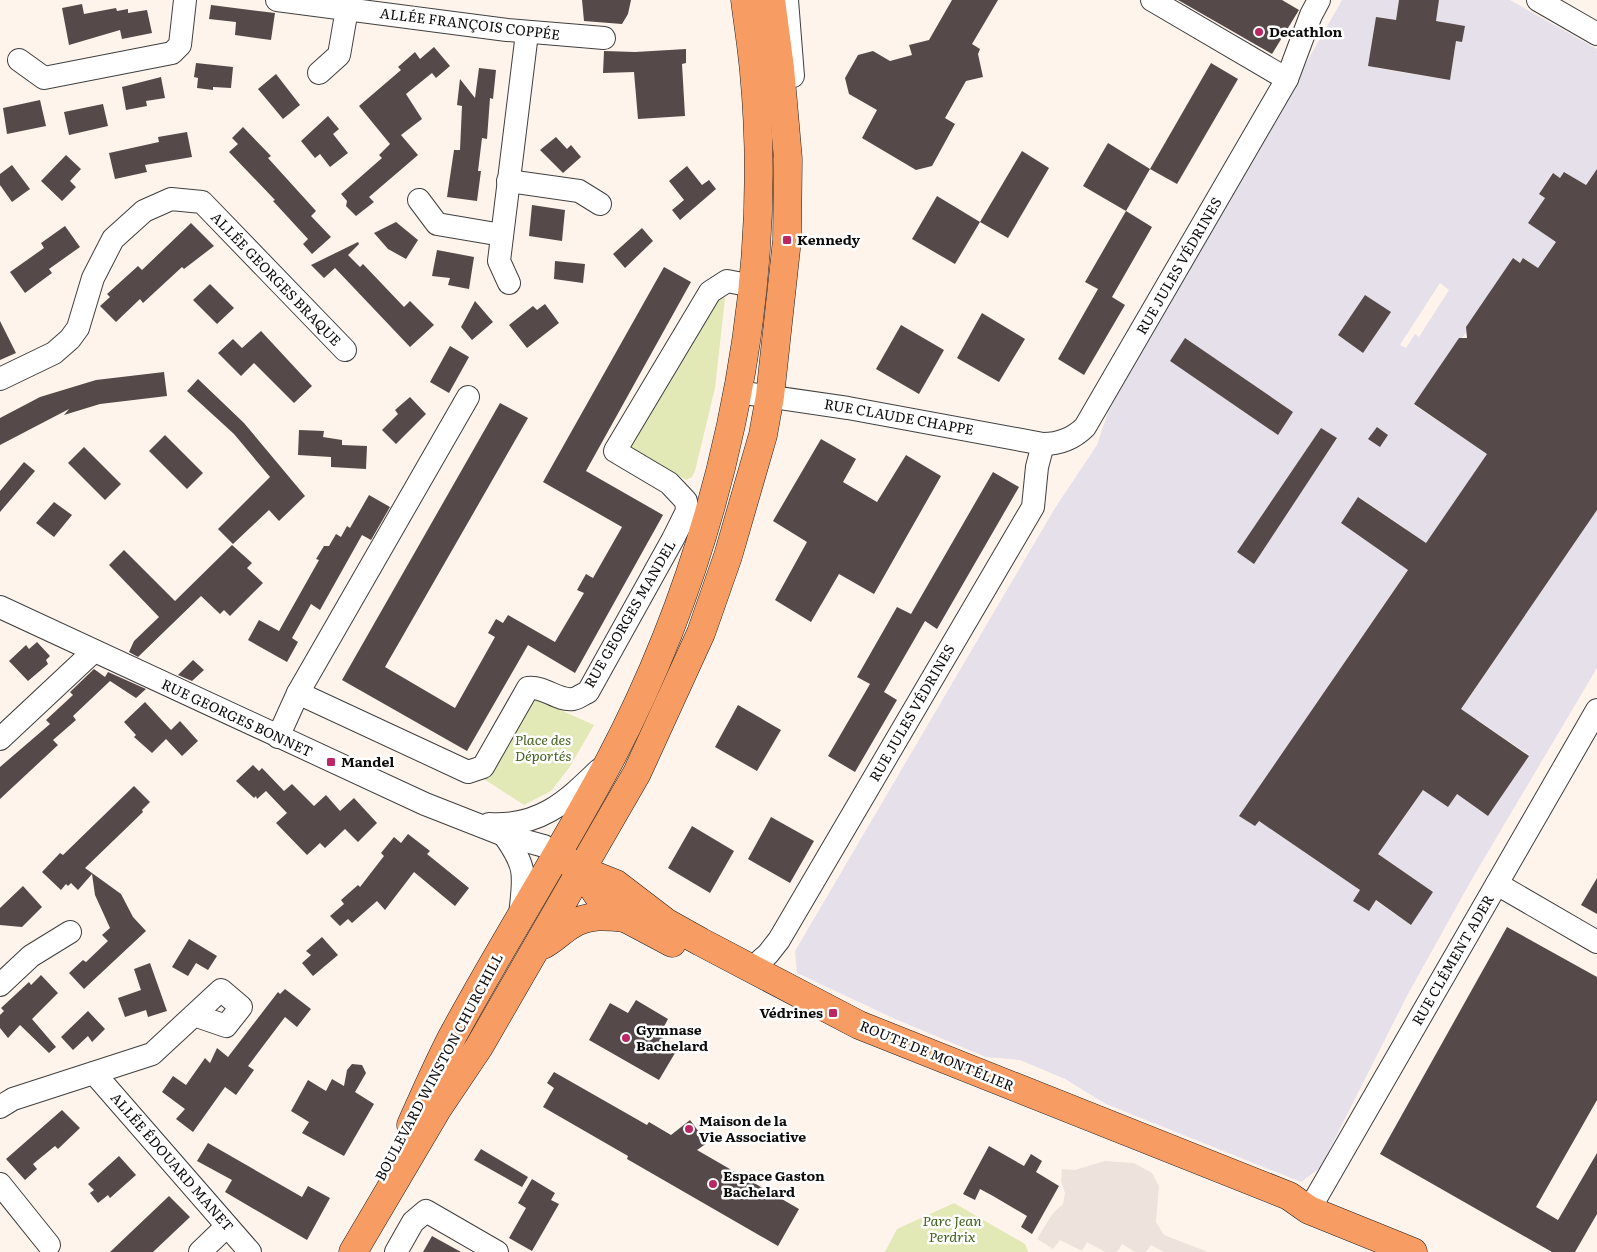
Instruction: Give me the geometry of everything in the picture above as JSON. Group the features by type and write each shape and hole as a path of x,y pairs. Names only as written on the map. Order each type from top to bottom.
{"main road":[{"name":"BOULEVARD WINSTON CHURCHILL","path":"353,1252 438,1108 479,1047 637,773 701,633 728,556 763,436 770,396 787,240 788,159 780,68 768,1"},
{"name":"BOULEVARD WINSTON CHURCHILL","path":"333,1252 410,1125 451,1039 519,920 551,850 611,759 672,624 686,544 698,502 738,392 753,286 758,159 754,73 768,1"},
{"name":"ROUTE DE MONTÉLIER","path":"551,850 581,870 616,884 667,923 859,1025 1289,1196 1309,1210 1412,1252"},
{"name":"ROUTE DE MONTÉLIER","path":"581,870 597,894 625,918 853,1036 1285,1208 1309,1210"},
{"name":"ROUTE DE MONTÉLIER","path":"537,948 555,938 572,925 586,919 606,915 625,918"}],"street":[{"path":"19,60 44,78 172,53 180,45 185,0"},
{"name":"ALLÉE FRANÇOIS COPPÉE","path":"277,0 527,33 604,38"},
{"path":"1152,0 1287,79"},
{"name":"RUE JULES VÉDRINES","path":"751,969 768,954 783,934 1033,507 1037,467 1051,443 1070,439 1085,427 1287,79 1311,15 1320,0"},
{"path":"1538,0 1597,34"},
{"path":"319,73 339,55 347,9"},
{"path":"509,283 499,261 527,33"},
{"path":"508,181 579,191 600,204"},
{"name":"ALLÉE GEORGES BRAQUE","path":"0,379 54,353 70,339 78,328 93,278 113,239 144,211 171,199 202,202 345,350"},
{"path":"418,200 437,224 502,235"},
{"path":"698,502 615,452 710,292 727,281 753,286"},
{"name":"RUE CLAUDE CHAPPE","path":"738,392 867,411 1051,443"},
{"path":"278,737 298,694 468,397"},
{"name":"RUE GEORGES MANDEL","path":"298,694 468,772 483,767 528,688 538,686 557,696 573,699 588,692 686,544"},
{"name":"RUE GEORGES BONNET","path":"0,608 432,807 476,823 506,830 551,850"},
{"path":"0,739 53,692 94,651"},
{"name":"RUE CLÉMENT ADER","path":"1309,1210 1597,710"},
{"path":"519,920 524,878 519,857 506,830 542,816 560,805 611,759"},
{"path":"1497,884 1597,942"},
{"path":"0,985 31,956 70,932"},
{"path":"0,1107 13,1099 152,1054 194,1015"},
{"name":"ALLÉE ÉDOUARD MANET","path":"94,1073 250,1252"},
{"path":"0,1184 50,1245"},
{"path":"396,1252 413,1222 426,1211 497,1252"},
{"path":"200,1252 228,1226"}],"shaded area":[{"path":"1342,0 1399,0 1396,20 1376,68 1450,80 1456,41 1435,22 1439,0 1510,0 1597,49 1597,169 1585,185 1565,172 1560,178 1552,173 1539,194 1545,198 1529,223 1556,242 1535,273 1527,268 1530,263 1524,258 1520,263 1513,258 1467,331 1462,338 1459,338 1414,405 1467,440 1597,294 1243,810 1411,925 1433,892 1367,846 1390,838 1423,790 1448,807 1457,794 1488,816 1529,755 1476,719 1429,756 1597,510 1597,668 1472,879 1408,994 1320,1168 1301,1182 1106,1104 1065,1079 1020,1060 986,1057 895,1019 797,973 795,951 1055,508 1097,445 1109,409","holes":["1440,283 1449,290 1419,337 1415,334 1406,348 1400,345","1391,312 1363,353 1338,335","1186,339 1293,412 1278,435 1170,361","1377,427 1388,435 1380,447","1321,428 1337,439 1253,563 1237,552","1359,497 1406,529 1388,556 1341,523"]},
{"path":"1105,1161 1134,1163 1152,1173 1159,1186 1156,1222 1164,1235 1208,1252 1164,1252 1151,1245 1146,1252 1135,1252 1122,1244 1117,1252 1105,1252 1087,1242 1082,1251 1060,1240 1053,1249 1037,1239 1053,1213 1063,1204 1065,1193 1061,1181 1062,1169 1075,1170"}],"green space":[{"path":"724,296 715,388 695,471 692,477 686,480 629,447 713,299"},
{"name":"Place des Déportés","path":"533,698 594,725 569,768 551,791 524,805 484,779"},
{"name":"Parc Jean Perdrix","path":"954,1203 1025,1244 1028,1252 885,1252 897,1229"}],"building":[{"path":"582,0 631,0 628,14 622,24 584,21"},
{"path":"952,0 998,0 972,44 980,49 978,54 983,77 966,81 945,118 955,124 932,166 916,170 862,138 877,110 849,94 845,78 858,55 873,51 890,61 912,55 909,45 929,40"},
{"name":"Decathlon","path":"1178,0 1282,0 1299,10 1272,54"},
{"path":"1399,0 1439,0 1436,21 1465,26 1462,42 1456,41 1450,80 1368,66 1376,17 1396,20"},
{"path":"82,4 84,14 116,8 117,11 128,9 128,13 147,10 152,33 122,39 120,30 69,45 62,8"},
{"path":"211,5 275,13 271,40 235,35 236,22 209,19"},
{"path":"434,47 450,66 436,78 432,73 406,94 422,119 401,135 418,155 369,197 374,202 356,216 346,206 347,201 341,194 382,158 379,155 390,144 359,106 401,70 398,67 415,52 420,59"},
{"path":"686,49 686,63 682,64 685,116 638,119 634,72 603,73 604,51 635,52"},
{"path":"196,63 233,67 231,88 213,87 213,90 197,88 198,78 194,77"},
{"path":"1211,63 1238,79 1177,184 1150,169"},
{"path":"479,68 496,70 493,99 490,98 487,139 482,138 478,171 481,171 477,201 447,197 454,150 460,150 462,106 457,105 460,79 475,98"},
{"path":"276,74 300,105 283,119 258,89"},
{"path":"161,77 165,98 146,101 147,106 126,110 122,87"},
{"path":"40,100 46,126 7,134 3,108"},
{"path":"103,104 108,126 69,135 64,112"},
{"path":"328,116 339,129 333,134 348,153 330,167 320,154 315,158 301,141"},
{"path":"243,127 271,156 268,158 316,211 311,216 331,237 312,254 303,244 308,239 273,201 275,200 229,152 238,144 232,138"},
{"path":"187,132 192,157 145,165 147,172 115,179 109,153 159,142 158,137"},
{"path":"556,137 567,149 571,145 581,157 563,173 540,150"},
{"path":"1108,143 1150,169 1126,211 1083,186"},
{"path":"1022,151 1049,168 1008,238 980,222"},
{"path":"66,155 81,169 70,181 76,187 62,201 41,181"},
{"path":"12,165 30,189 12,202 0,185 0,174"},
{"path":"687,166 702,185 709,180 716,189 680,220 672,210 684,200 669,181"},
{"path":"1597,169 1597,510 1461,709 1529,756 1488,816 1457,794 1448,807 1423,790 1378,854 1433,892 1411,925 1376,900 1369,911 1353,901 1360,890 1259,821 1255,826 1239,816 1408,570 1341,523 1358,497 1426,543 1487,454 1414,404 1459,338 1467,338 1466,327 1513,258 1520,263 1523,258 1538,268 1556,242 1528,223 1545,198 1539,194 1553,173 1560,178 1564,172 1586,185"},
{"path":"937,196 980,222 955,264 912,239"},
{"path":"532,205 565,210 562,241 529,236"},
{"path":"1126,211 1152,227 1112,297 1125,305 1084,375 1058,359 1098,289 1085,282"},
{"path":"396,222 418,240 406,259 388,249 374,233"},
{"path":"191,223 214,246 184,269 182,267 143,303 140,299 116,322 100,306 110,297 107,294 138,266 142,270"},
{"path":"65,226 80,247 49,269 52,273 25,293 10,272 44,248 41,243"},
{"path":"642,228 653,241 625,268 613,254"},
{"path":"358,242 359,244 348,255 360,267 363,264 404,307 410,301 434,325 410,347 335,268 324,278 311,265"},
{"path":"437,250 474,257 469,289 448,285 450,278 432,276"},
{"path":"555,261 585,264 583,283 554,279"},
{"path":"664,267 691,282 586,471 663,515 575,673 528,645 467,751 342,680 500,403 528,418 385,667 455,708 495,637 488,633 496,619 503,623 508,615 555,642 584,593 577,590 586,574 593,578 622,527 543,482"},
{"path":"210,284 234,308 217,324 193,300"},
{"path":"1365,295 1391,312 1363,353 1338,335"},
{"path":"475,301 493,322 472,340 461,327"},
{"path":"545,304 559,323 527,348 509,325 533,306 537,310"},
{"path":"982,313 1025,339 999,382 957,358"},
{"path":"0,321 16,353 0,360"},
{"path":"901,325 944,350 919,394 876,369"},
{"path":"261,331 312,386 294,403 254,363 241,376 218,353 233,339 242,348"},
{"path":"1185,338 1293,412 1278,435 1170,361"},
{"path":"450,346 469,357 449,393 430,382"},
{"path":"164,372 167,396 100,404 64,415 69,409 0,445 0,418 40,397 96,380"},
{"path":"198,379 244,423 305,496 279,521 269,510 233,544 218,529 270,477 234,434 187,391"},
{"path":"410,397 426,414 396,444 382,430 398,414 395,410"},
{"path":"1377,427 1388,435 1380,447 1368,439"},
{"path":"1321,428 1337,438 1254,564 1237,552"},
{"path":"299,430 324,431 323,437 342,440 342,445 367,446 366,469 331,467 331,457 298,455"},
{"path":"165,435 203,473 187,489 149,451"},
{"path":"821,439 856,459 843,482 877,502 906,455 941,476 874,594 839,574 811,622 775,600 807,542 773,521"},
{"path":"84,447 121,484 105,500 68,463"},
{"path":"24,462 35,471 0,512 0,491"},
{"path":"993,472 1019,487 937,629 925,621 884,692 897,700 855,772 828,756 870,684 857,677 897,607 911,614"},
{"path":"369,495 390,507 371,540 362,535 320,610 311,604 292,638 298,642 287,662 248,640 259,620 279,631 319,560 316,559 324,546 329,546 336,534 341,537 347,526 350,528"},
{"path":"54,502 72,515 54,537 36,523"},
{"path":"232,545 252,563 247,568 263,583 230,616 224,610 220,614 201,596 138,657 129,652 134,641 159,617 109,565 124,550 175,601"},
{"path":"37,642 50,656 46,660 48,664 28,681 9,661 26,645 29,649"},
{"path":"193,660 204,670 192,681 178,675"},
{"path":"94,669 105,677 108,672 146,689 136,698 110,681 73,716 76,720 53,740 58,745 0,799 0,767 50,724 46,720 73,695 70,692"},
{"path":"145,702 171,730 180,721 198,741 182,756 166,739 152,753 134,737 136,735 124,722"},
{"path":"738,705 781,730 757,771 715,747"},
{"path":"253,765 259,771 262,768 284,791 292,784 314,806 326,795 340,811 354,798 377,823 358,842 345,829 325,848 320,843 307,855 276,823 287,813 266,791 257,799 256,796 254,798 236,781"},
{"path":"134,786 150,802 142,810 143,812 85,868 121,894 133,917 146,931 84,989 69,973 83,960 86,962 108,941 102,935 110,928 95,895 92,874 78,890 71,883 68,886 66,884 61,890 42,872 60,853 63,855"},
{"path":"771,817 814,841 790,883 748,859"},
{"path":"692,826 734,851 710,893 668,868"},
{"path":"408,834 430,851 427,854 469,888 455,906 414,872 385,910 377,901 352,923 348,919 340,926 330,916 344,904 341,900 358,885 360,887 384,856 381,853 394,837 401,843"},
{"path":"1597,878 1597,914 1581,905"},
{"path":"23,886 42,907 22,927 0,925 0,908"},
{"path":"1507,927 1597,977 1597,1100 1536,1207 1558,1220 1597,1153 1597,1214 1575,1252 1552,1252 1380,1154"},
{"path":"322,937 338,955 313,976 302,963 311,955 306,951"},
{"path":"189,939 217,956 208,970 196,963 188,976 172,967"},
{"path":"150,963 167,1011 148,1017 146,1010 125,1017 118,998 141,990 134,969"},
{"path":"41,975 58,993 32,1019 56,1047 49,1053 20,1025 8,1038 0,1028 0,1015 4,1011 1,1008 29,982 31,985"},
{"path":"285,989 311,1009 297,1027 285,1017 248,1066 254,1070 236,1095 225,1087 193,1132 176,1119 185,1109 162,1092 173,1076 186,1085 205,1058 210,1063 217,1048 228,1057 278,992 280,994"},
{"name":"Gymnase Bachelard","path":"636,1000 668,1019 659,1036 670,1043 668,1048 675,1053 659,1080 589,1040 610,1003 628,1013"},
{"path":"88,1011 105,1029 92,1042 88,1036 73,1050 61,1037"},
{"path":"352,1064 362,1065 366,1073 355,1092 374,1104 344,1156 302,1133 309,1122 291,1111 308,1080 326,1091 332,1079 344,1086 347,1070"},
{"name":"Espace Gaston Bachelard","path":"554,1072 647,1125 649,1122 671,1135 690,1120 707,1143 697,1150 799,1209 778,1246 627,1159 628,1156 543,1107 554,1088 547,1083"},
{"path":"62,1110 80,1128 58,1149 55,1146 33,1164 37,1169 25,1180 6,1159"},
{"path":"208,1143 302,1197 308,1186 330,1198 307,1240 225,1192 232,1180 197,1161"},
{"path":"989,1146 1024,1166 1031,1154 1042,1161 1036,1172 1059,1186 1032,1234 1021,1227 1027,1216 993,1196 980,1189 975,1200 963,1194"},
{"path":"481,1149 528,1177 522,1187 474,1160"},
{"path":"119,1156 136,1175 110,1198 108,1195 98,1203 90,1193 94,1190 88,1184"},
{"path":"532,1179 555,1193 551,1200 559,1204 532,1251 509,1238 526,1208 518,1203"},
{"path":"169,1196 190,1217 153,1252 110,1252"},
{"path":"432,1236 461,1252 423,1252"}],"place":[{"name":"Decathlon","path":"1259,32"},
{"name":"Kennedy","path":"787,240"},
{"name":"Mandel","path":"331,762"},
{"name":"Védrines","path":"833,1013"},
{"name":"Gymnase Bachelard","path":"626,1038"},
{"name":"Maison de la Vie Associative","path":"689,1129"},
{"name":"Espace Gaston Bachelard","path":"713,1184"}]}
